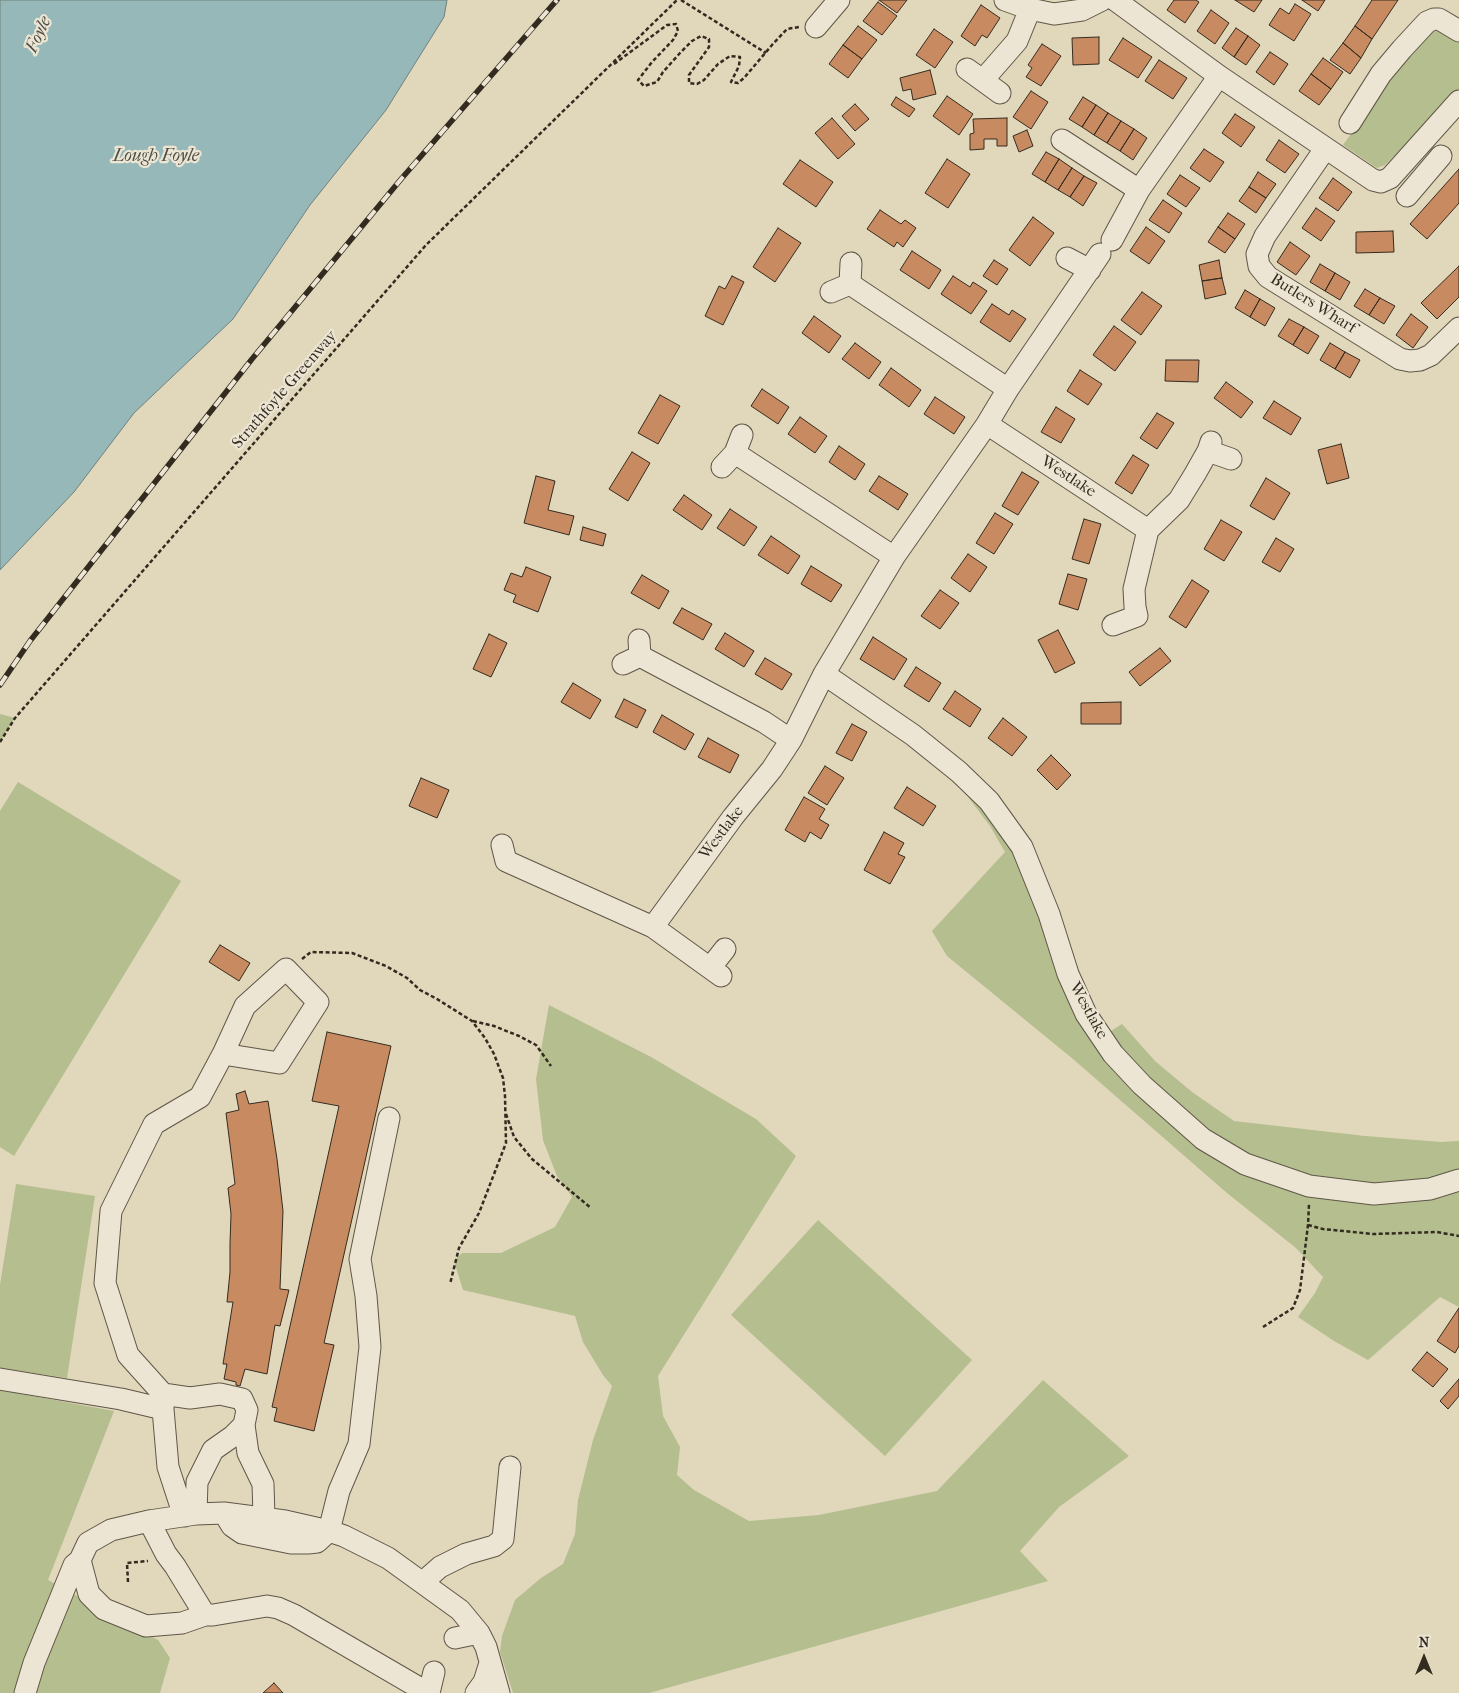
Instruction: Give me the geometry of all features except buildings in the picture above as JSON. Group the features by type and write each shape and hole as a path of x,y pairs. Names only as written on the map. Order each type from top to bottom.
{"street":[{"path":"816,27 839,0"},
{"path":"1005,0 1030,9 1054,14 1082,10 1102,0"},
{"path":"1115,0 1219,76 1373,180 1381,182 1390,178 1459,101"},
{"path":"1000,93 975,74 1017,41 1030,9"},
{"path":"1350,122 1381,74 1427,22 1439,19 1459,31"},
{"path":"1067,258 1101,255 1139,190 1219,76"},
{"path":"1062,140 1139,190"},
{"name":"Butlers Wharf","path":"1325,149 1265,236 1257,254 1259,266 1268,276 1400,359 1420,360 1431,355 1459,328"},
{"path":"1407,196 1442,156"},
{"path":"1406,160 1424,176"},
{"name":"Westlake","path":"660,932 733,817 772,769 791,740 824,674 894,557 987,424 1008,389 1101,255"},
{"path":"844,280 1008,389"},
{"name":"Westlake","path":"987,424 1148,530"},
{"path":"1113,626 1137,616 1134,589 1148,530 1179,500 1209,447 1231,459"},
{"path":"733,452 894,557"},
{"path":"634,653 764,722 791,740"},
{"name":"Westlake","path":"824,674 913,735 959,772 989,801 1022,846 1049,914 1068,974 1086,1014 1113,1054 1142,1085 1204,1139 1245,1164 1309,1186 1374,1194 1430,1189 1459,1180"},
{"path":"499,859 660,932 716,972 725,950"},
{"path":"190,1515 168,1467 163,1401 128,1355 105,1283 111,1211 154,1124 200,1097 223,1054 245,1006 286,969 318,1002 279,1063 223,1054"},
{"path":"224,1513 232,1526 242,1533 282,1541 317,1542 329,1532 339,1491 350,1468 358,1444 370,1347 366,1296 360,1259 389,1118"},
{"path":"0,1379 121,1399 163,1401 220,1394 242,1399 247,1410 244,1425 248,1453 262,1484 264,1517"},
{"path":"190,1515 197,1482 213,1450 233,1436 244,1425"},
{"path":"423,1582 440,1567 466,1554 494,1546 503,1539 510,1467"},
{"path":"25,1693 34,1663 74,1565 80,1560 88,1543 111,1530 149,1521 190,1515 224,1513 285,1520 344,1536 388,1558 460,1610 479,1633 486,1648 499,1693"},
{"path":"149,1521 176,1560 205,1615"},
{"path":"80,1560 89,1594 104,1610 146,1626 182,1623 205,1615 266,1606 278,1608 294,1615 428,1693 434,1672"},
{"path":"455,1638 479,1633"},
{"path":"476,1693 484,1682 490,1663"}],"path":[{"name":"Strathfoyle Greenway","path":"0,742 15,718 426,245 677,0"},
{"path":"681,0 766,53"},
{"name":"Strathfoyle Greenway","path":"605,70 668,24 676,24 678,31 674,40 652,62 638,80 644,86 657,82 663,72 680,53 692,41 701,36 709,39 710,47 689,75 689,83 697,84 704,80 718,64 730,56 740,56 739,66 731,82 738,83 788,30 801,26 816,27"},
{"path":"286,969 311,952 352,953 386,966 407,978 420,990 472,1021 494,1026 536,1045 551,1066"},
{"path":"450,1284 459,1248 479,1213 506,1144 503,1078 494,1054 472,1021"},
{"path":"505,1110 514,1137 526,1152 591,1208"},
{"path":"1263,1327 1293,1308 1300,1290 1308,1225 1324,1229 1374,1234 1437,1232 1459,1236"},
{"path":"128,1582 126,1563 176,1560"}],"green space":[{"path":"1436,27 1459,38 1459,90 1449,95 1413,137 1385,165 1377,168 1343,145 1411,50"},
{"path":"0,714 15,718 0,742"},
{"path":"929,756 998,821 1113,1052 1111,1031 1122,1024 1155,1061 1192,1092 1234,1121 1365,1136 1441,1142 1459,1141 1459,1307 1440,1297 1368,1360 1334,1341 1298,1317 1315,1293 1323,1277 1296,1248 1227,1193 1073,1059 947,956 932,931 1005,852 990,826 965,793"},
{"path":"18,782 181,881 14,1156 0,1147 0,811"},
{"path":"549,1005 651,1057 756,1119 796,1156 658,1376 663,1416 680,1447 677,1475 694,1490 749,1521 819,1515 937,1491 1043,1380 1129,1456 1059,1507 1020,1551 1048,1581 649,1693 513,1693 500,1652 502,1636 515,1600 541,1578 563,1564 575,1534 578,1500 593,1440 612,1386 583,1342 575,1316 463,1290 454,1261 462,1253 501,1253 555,1227 572,1197 557,1176 543,1140 536,1079"},
{"path":"16,1184 95,1196 67,1378 0,1368 0,1285"},
{"path":"818,1220 972,1360 885,1456 731,1315"},
{"path":"0,1390 114,1411 48,1580 158,1640 170,1658 160,1693 0,1693"}],"water":[{"name":"Lough Foyle","path":"0,0 447,0 444,17 386,110 310,205 233,319 134,413 74,492 0,570"}],"railway":[{"path":"0,685 30,641 252,359 402,178 557,0"}],"water label":[{"name":"Foyle","path":"39,35"}]}
